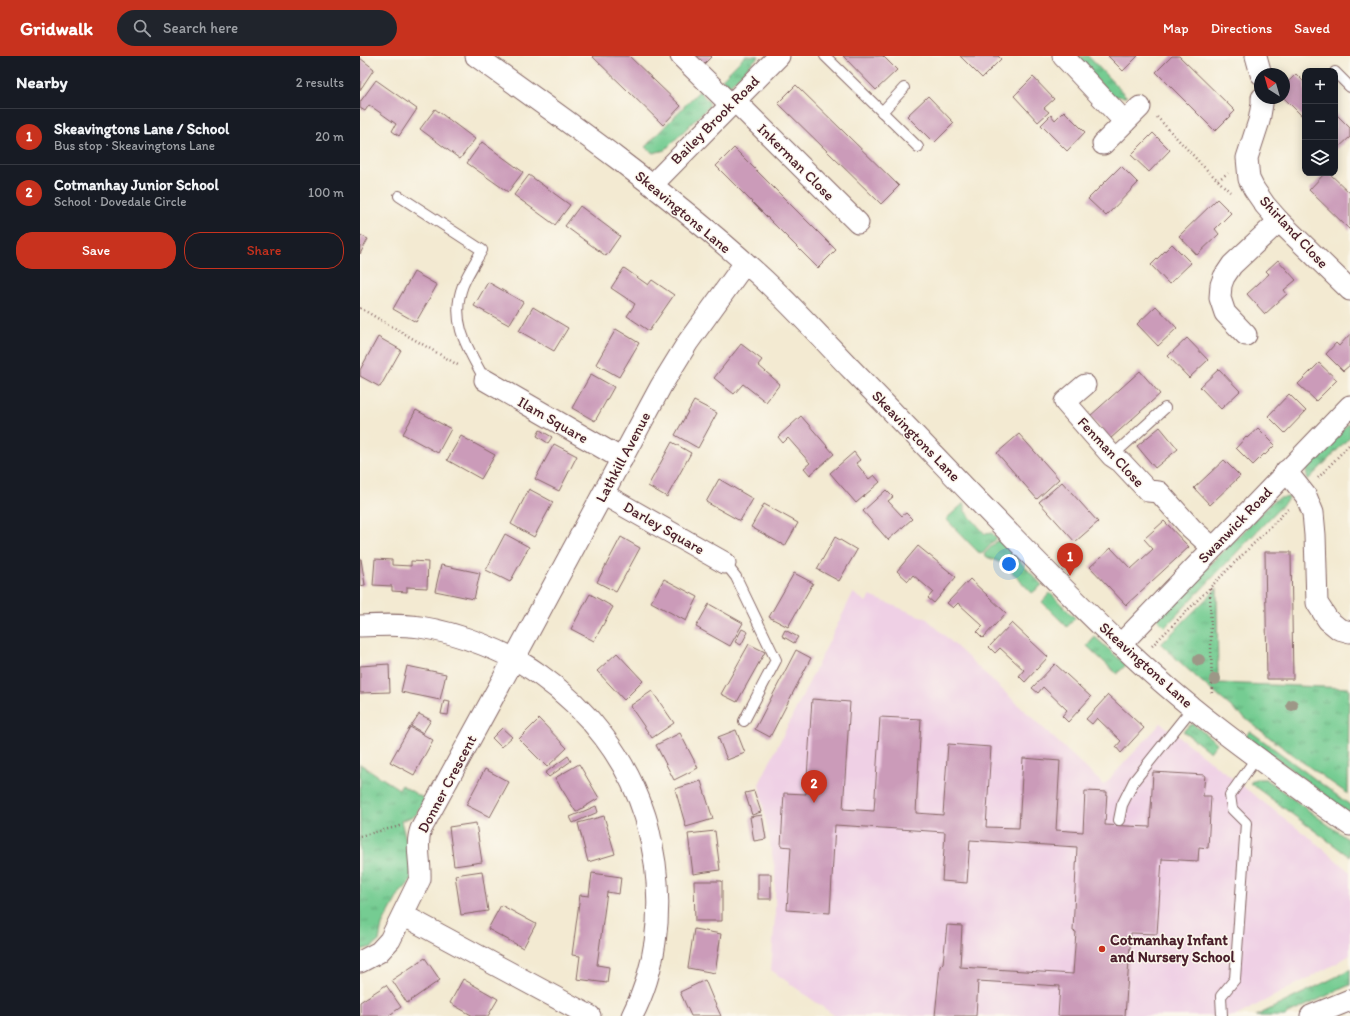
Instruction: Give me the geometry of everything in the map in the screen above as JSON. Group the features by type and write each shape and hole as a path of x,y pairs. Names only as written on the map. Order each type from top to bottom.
{"street":[{"name":"Skeavingtons Lane","path":"476,56 608,151 652,185 746,263 905,424 1025,551 1120,645 1193,707 1257,757 1350,825"},
{"name":"Inkerman Close","path":"681,56 733,103 858,223"},
{"name":"Bailey Brook Road","path":"652,185 778,56"},
{"path":"1062,56 1125,122"},
{"path":"1256,56 1260,68"},
{"name":"Shirland Close","path":"1262,104 1259,121 1247,158 1249,179 1265,205 1279,221 1350,290"},
{"path":"1103,144 1140,107"},
{"path":"1246,335 1225,313 1220,298 1221,285 1224,277 1232,265 1279,221"},
{"name":"Lathkill Avenue","path":"514,659 661,386 713,306 746,263"},
{"name":"Ilam Square","path":"485,380 622,459"},
{"name":"Fenman Close","path":"1085,385 1065,402 1112,456 1122,462 1148,491 1159,492 1191,528 1213,548"},
{"name":"Swanwick Road","path":"1120,645 1350,406"},
{"path":"1286,471 1306,496 1313,513 1318,603 1328,620 1339,629 1350,632"},
{"name":"Darley Square","path":"603,494 725,563"},
{"path":"360,626 398,625 419,627 468,639 514,659 541,675 560,691 581,710 599,731 627,772 645,816 657,877 658,903 656,933 652,957 646,982 632,1016"},
{"name":"Donner Crescent","path":"360,962 371,957 384,947 390,940 403,915 420,879 421,868 418,836 514,659"},
{"path":"403,915 590,1016"},
{"path":"1311,1016 1350,1000"}],"lane":[{"path":"825,56 918,147"},
{"path":"1338,75 1350,87"},
{"path":"882,112 904,88"},
{"path":"399,196 482,250 463,285 458,316 460,330 464,341 485,380"},
{"path":"1112,456 1165,408"},
{"path":"725,563 736,577 776,660 744,721"},
{"path":"1119,820 1122,805 1134,781 1193,707"},
{"path":"1222,1016 1221,996 1235,979 1246,823 1232,809 1230,795 1257,757"}],"path":[{"path":"1140,107 1144,103 1203,166 1234,195"},
{"path":"360,308 485,380"},
{"path":"1138,661 1304,493 1350,444"},
{"path":"1210,587 1212,696"},
{"path":"360,836 427,819"}],"shaded area":[{"path":"853,593 866,602 870,596 927,619 1104,785 1161,723 1315,842 1350,872 1350,955 1236,1016 835,1016 771,970 775,916 775,870 759,784"}],"green space":[{"path":"745,56 759,56 729,86 722,79"},
{"path":"1073,56 1088,56 1127,97 1113,96"},
{"path":"699,91 709,102 709,106 665,150 653,153 645,147"},
{"path":"1349,423 1350,437 1308,480 1306,471 1310,461"},
{"path":"1290,497 1165,627 1157,619 1273,501 1280,498"},
{"path":"964,503 965,511 985,534 992,533 997,538 982,554 978,552 946,519"},
{"path":"999,539 1042,585 1032,593 1004,564 987,557 984,554"},
{"path":"1217,588 1218,683 1349,688 1348,794 1251,723 1205,685 1161,644"},
{"path":"1050,593 1075,618 1067,627 1042,602"},
{"path":"1095,637 1126,665 1117,674 1087,646"},
{"path":"1193,724 1217,743 1210,752 1183,731"},
{"path":"1250,731 1350,805 1350,810 1348,812 1246,736"},
{"path":"360,764 399,789 401,785 425,799 416,815 401,821 412,863 411,881 399,894 382,925 379,941 372,947 360,950"},
{"path":"1255,779 1266,779 1350,841 1350,857 1250,783"},
{"path":"1350,969 1350,985 1284,1016 1256,1016 1344,973"}],"building":[{"path":"592,56 629,56 681,106 663,125"},
{"path":"697,56 712,56 702,66 695,58"},
{"path":"843,56 883,56 897,70 876,90"},
{"path":"960,56 998,56 1001,59 982,78"},
{"path":"1108,56 1138,56 1123,71"},
{"path":"1172,56 1179,56 1235,111 1215,131 1156,72"},
{"path":"360,58 374,69 360,90"},
{"path":"1296,74 1302,80 1302,116 1290,104 1290,80"},
{"path":"1033,77 1054,99 1044,108 1049,112 1038,122 1014,96"},
{"path":"376,80 417,109 399,136 392,131 396,124 369,105 365,111 360,108 360,102"},
{"path":"796,85 899,186 881,204 778,103"},
{"path":"928,96 954,123 934,143 907,116"},
{"path":"435,109 475,139 460,159 420,129"},
{"path":"1064,111 1085,132 1067,151 1041,125 1051,115 1055,120"},
{"path":"1338,116 1350,128 1350,137 1338,148"},
{"path":"1153,133 1170,150 1149,172 1131,155"},
{"path":"482,142 523,172 508,192 467,163"},
{"path":"734,148 836,250 818,268 716,166"},
{"path":"1121,166 1138,183 1106,216 1088,199"},
{"path":"529,175 570,205 555,225 514,195"},
{"path":"1322,176 1332,176 1350,193 1350,230 1309,190"},
{"path":"1217,199 1231,213 1215,229 1219,234 1197,255 1179,236"},
{"path":"580,206 620,236 606,256 565,226"},
{"path":"360,235 368,239 360,254"},
{"path":"1172,244 1191,263 1169,284 1151,265"},
{"path":"1278,260 1296,280 1284,290 1287,294 1265,314 1247,294 1269,274 1266,271"},
{"path":"624,268 648,285 652,280 674,295 649,331 627,316 635,304 611,288"},
{"path":"414,272 437,285 416,322 393,309"},
{"path":"488,282 523,302 509,325 474,306"},
{"path":"1156,306 1177,328 1158,346 1137,324"},
{"path":"533,307 568,328 554,351 519,331"},
{"path":"616,329 639,343 619,377 596,364"},
{"path":"1350,334 1350,365 1343,371 1326,354 1336,343 1339,346"},
{"path":"378,337 401,350 380,387 360,376 360,370"},
{"path":"1187,338 1208,360 1189,378 1168,356"},
{"path":"741,344 762,360 758,365 780,384 766,402 743,384 734,394 714,378"},
{"path":"1319,363 1337,380 1316,401 1298,384"},
{"path":"1219,369 1240,391 1221,409 1200,387"},
{"path":"1140,371 1160,394 1110,439 1090,416"},
{"path":"591,374 614,387 595,421 572,408"},
{"path":"1289,394 1306,411 1285,433 1268,416"},
{"path":"694,401 717,413 698,448 675,435"},
{"path":"416,410 451,429 438,453 403,434"},
{"path":"801,416 834,454 810,475 804,468 810,463 788,438 783,443 778,437"},
{"path":"1160,427 1178,449 1155,468 1137,446"},
{"path":"1258,428 1275,445 1253,465 1236,448 1246,437 1247,438"},
{"path":"540,430 552,437 548,443 537,436"},
{"path":"1019,434 1059,479 1037,499 997,453"},
{"path":"461,436 495,455 481,479 447,460"},
{"path":"672,442 691,453 667,497 648,486"},
{"path":"554,444 577,456 559,491 535,479"},
{"path":"854,452 860,460 856,463 869,479 874,475 880,482 856,503 830,473"},
{"path":"1224,460 1240,476 1210,505 1194,488"},
{"path":"719,479 753,499 740,521 706,502"},
{"path":"1062,482 1098,522 1075,542 1039,502"},
{"path":"529,489 553,502 534,537 511,524"},
{"path":"886,490 893,497 888,501 902,516 906,513 912,519 888,540 863,511"},
{"path":"764,504 798,523 785,546 751,527"},
{"path":"1164,521 1189,547 1126,605 1090,567 1111,548 1131,569 1153,549 1144,539"},
{"path":"505,534 529,547 510,582 486,570"},
{"path":"621,537 640,548 616,592 597,582"},
{"path":"835,537 857,550 839,581 817,569"},
{"path":"918,546 956,577 934,603 928,598 933,592 913,575 908,581 897,571"},
{"path":"1265,552 1291,552 1293,679 1267,679"},
{"path":"360,559 365,585 360,586"},
{"path":"375,559 392,560 392,565 411,566 411,561 428,562 427,588 407,587 407,592 392,591 392,586 373,585"},
{"path":"441,565 480,573 474,599 435,591"},
{"path":"794,573 813,583 788,627 769,617"},
{"path":"664,579 698,597 686,621 651,602"},
{"path":"970,579 1006,613 983,638 977,632 983,626 958,603 953,608 947,603"},
{"path":"590,594 613,607 594,641 571,629"},
{"path":"709,604 743,623 730,646 696,627"},
{"path":"1012,623 1048,657 1025,682 1019,676 1024,670 1000,648 995,653 989,647"},
{"path":"742,629 748,632 741,645 735,642"},
{"path":"785,630 798,637 794,643 782,636"},
{"path":"749,644 765,652 737,702 721,694"},
{"path":"796,650 811,658 770,737 755,729"},
{"path":"617,653 643,681 624,700 597,671"},
{"path":"389,664 390,692 360,693 360,666"},
{"path":"1055,664 1091,697 1068,722 1062,716 1067,710 1043,687 1038,693 1032,688"},
{"path":"407,666 446,674 440,700 401,692"},
{"path":"652,691 674,723 652,738 630,706"},
{"path":"1108,695 1144,728 1121,753 1116,747 1121,741 1097,718 1092,724 1086,719"},
{"path":"812,699 850,702 843,809 874,811 880,717 921,719 916,813 943,815 948,744 991,747 986,827 1019,828 1023,758 1060,761 1056,830 1083,832 1085,791 1107,792 1105,825 1150,827 1153,772 1205,775 1203,796 1211,796 1208,848 1199,847 1198,861 1162,859 1157,934 1131,933 1125,1016 1058,1016 1060,986 978,981 976,1016 935,1016 940,966 943,963 947,925 962,926 960,967 1073,974 1076,932 1073,931 1077,847 970,840 967,883 942,881 945,832 835,825 830,913 787,910 791,847 781,846 784,793 806,794"},
{"path":"444,700 450,701 448,715 441,714"},
{"path":"419,714 431,720 423,733 411,726"},
{"path":"539,719 567,748 547,767 519,739"},
{"path":"410,727 433,740 414,775 390,762"},
{"path":"502,728 512,737 501,747 492,738"},
{"path":"736,730 745,753 727,760 718,737"},
{"path":"680,733 698,768 674,780 656,745"},
{"path":"568,756 571,761 549,777 545,773"},
{"path":"579,764 599,798 576,812 555,778"},
{"path":"485,769 509,782 490,817 466,805"},
{"path":"701,781 713,819 686,827 675,789"},
{"path":"754,791 761,812 752,815 745,793"},
{"path":"596,806 598,812 573,823 570,817"},
{"path":"762,815 766,839 754,841 750,817"},
{"path":"604,816 615,854 588,862 578,823"},
{"path":"476,823 482,862 454,866 449,827"},
{"path":"715,831 720,870 693,874 688,834"},
{"path":"482,871 488,911 461,915 455,875"},
{"path":"592,873 621,877 619,894 607,892 597,965 609,967 607,983 577,979 580,956 572,955 580,895 589,896"},
{"path":"758,874 771,874 771,899 758,899"},
{"path":"694,881 722,881 722,921 695,921"},
{"path":"501,905 536,924 523,948 488,929"},
{"path":"694,929 721,934 715,973 688,968"},
{"path":"425,958 440,980 407,1003 392,980"},
{"path":"463,979 498,999 488,1016 473,1016 450,1003"},
{"path":"705,980 721,1016 691,1016 680,992"},
{"path":"386,985 401,1007 388,1016 360,1016 360,1002"}],"place":[{"name":"Skeavingtons Lane / School","path":"1070,576"},
{"name":"Cotmanhay Junior School","path":"814,803"},
{"name":"Cotmanhay Infant and Nursery School","path":"1102,949"}]}
